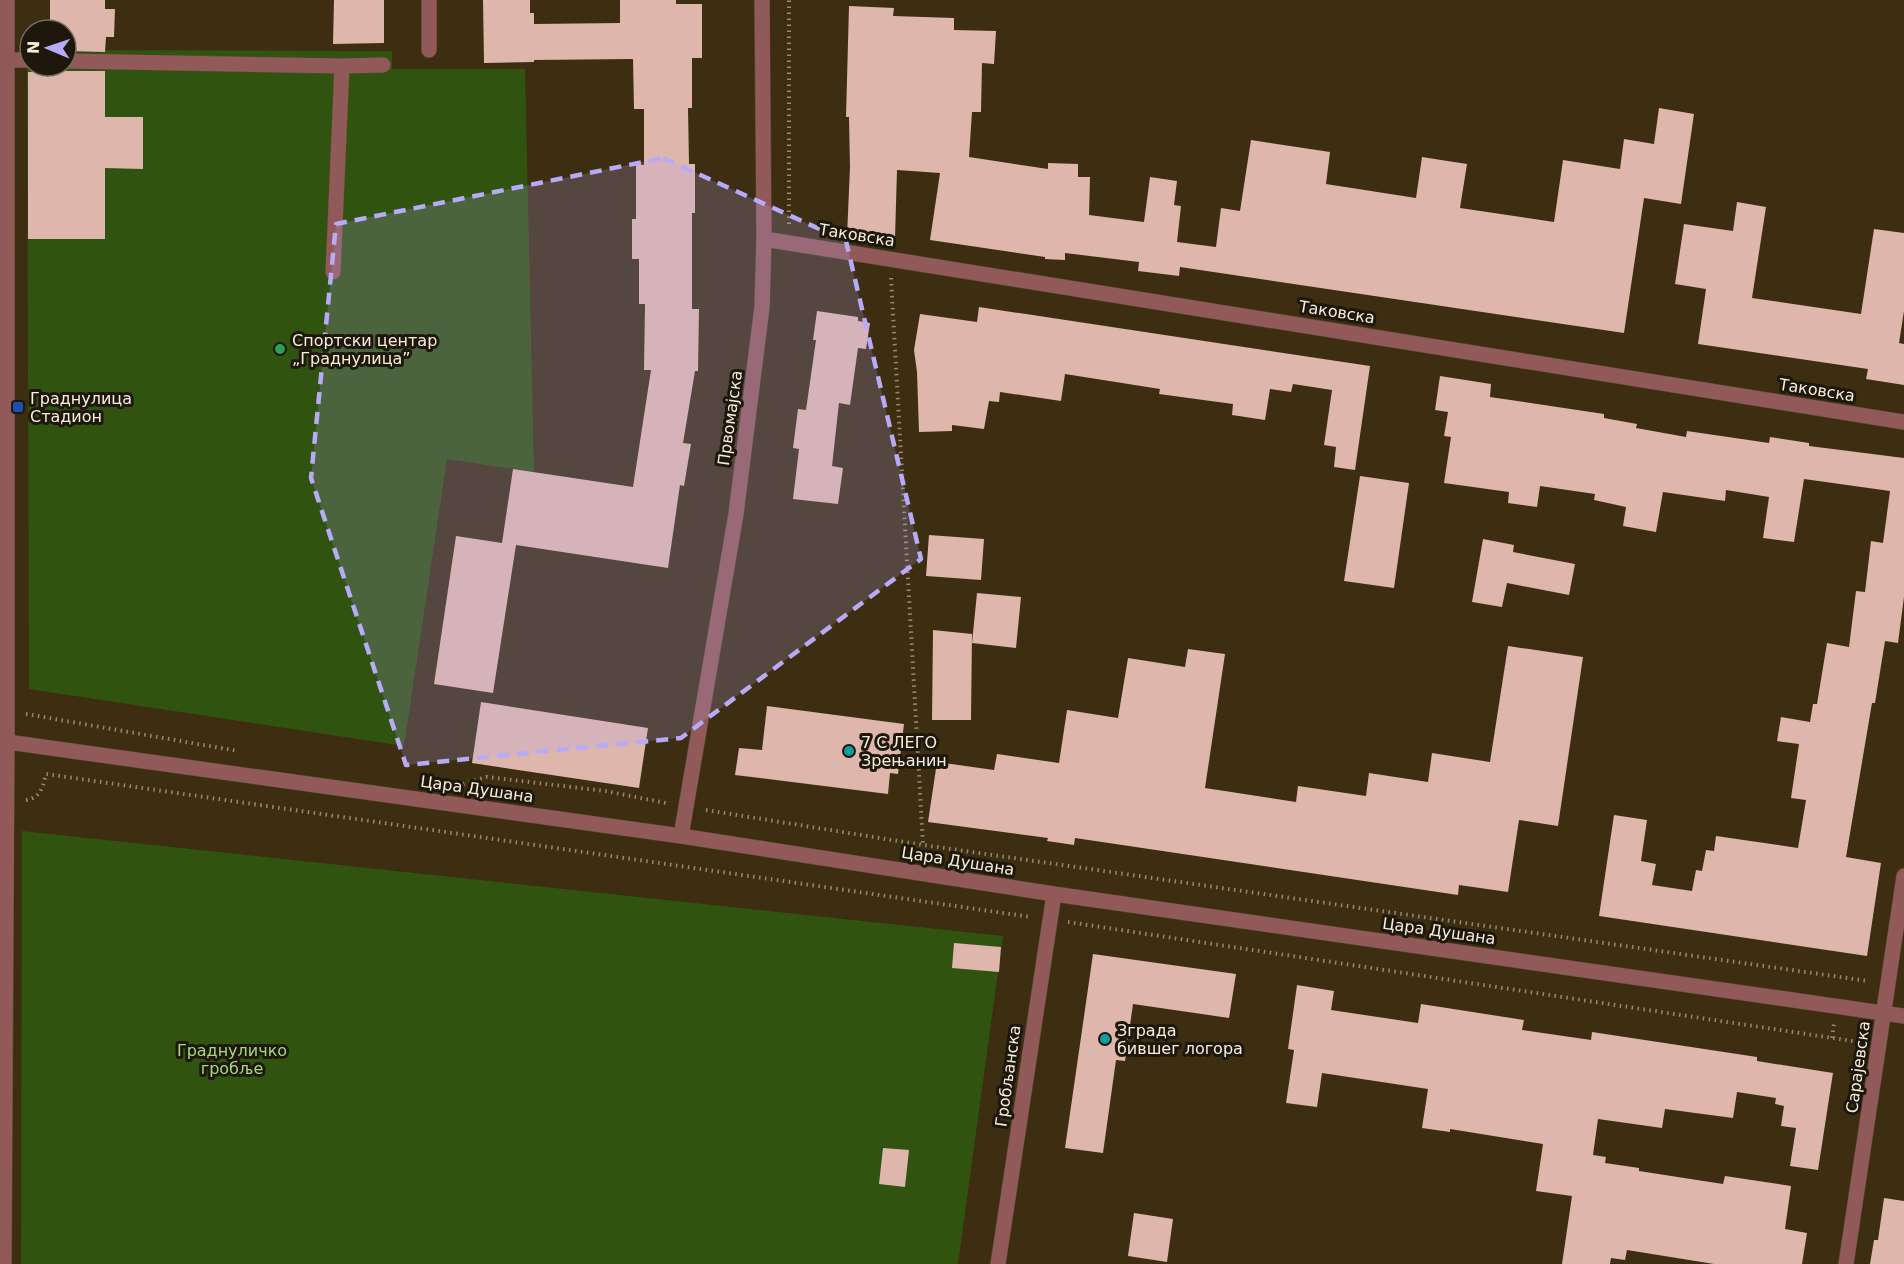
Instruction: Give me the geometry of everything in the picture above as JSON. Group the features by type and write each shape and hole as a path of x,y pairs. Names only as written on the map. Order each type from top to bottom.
{"street":[{"path":"4,1264 7,0"},
{"path":"429,0 429,50"},
{"name":"Првомајска","path":"681,836 736,514 762,307 764,239 762,0"},
{"path":"7,60 18,60"},
{"path":"78,61 342,66 383,64"},
{"path":"333,272 342,66"},
{"name":"Таковска","path":"764,239 1904,422"},
{"name":"Цара Душана","path":"4,741 681,836 1054,894 1904,1016"},
{"name":"Сарајевска","path":"1846,1264 1904,876"},
{"name":"Гробљанска","path":"998,1264 1054,894"}],"path":[{"path":"789,0 789,243"},
{"path":"890,258 923,845"},
{"path":"7,711 243,752"},
{"path":"26,800 33,799 39,794 46,774 1050,919 1879,1046"},
{"path":"459,786 487,777 606,791 686,807 923,845 1888,984"}],"highlighted area":[{"path":"663,158 846,241 921,559 681,738 406,765 311,478 336,224"}],"green space":[{"name":"Спортски центар „Граднулица”","path":"78,50 392,51 392,69 525,69 534,472 447,459 404,746 29,689 27,78 78,78"},
{"name":"Граднуличко гробље","path":"22,831 1003,936 958,1264 21,1264"}],"building":[{"path":"50,0 105,0 105,9 115,9 114,37 106,37 105,52 78,51 78,18 50,18"},
{"path":"334,0 384,0 384,43 333,44"},
{"path":"483,0 530,0 530,13 534,13 534,24 620,23 620,0 676,0 676,4 702,4 702,58 692,58 692,108 688,108 689,164 695,164 695,213 692,213 692,309 699,309 698,371 695,371 683,443 691,444 684,486 680,485 668,568 516,545 493,693 434,684 456,536 502,543 513,469 633,487 651,370 644,370 645,304 639,304 639,259 632,259 632,219 636,219 636,165 644,165 644,109 634,109 633,59 484,63"},
{"path":"849,6 894,8 893,16 954,18 954,30 996,31 994,64 982,63 981,112 972,112 969,157 1048,169 1048,163 1078,164 1078,177 1090,177 1089,215 1144,222 1150,177 1177,181 1174,205 1181,206 1177,242 1216,247 1221,208 1240,211 1251,140 1330,152 1326,184 1416,198 1422,157 1467,164 1460,208 1554,222 1563,160 1620,169 1624,139 1654,144 1659,108 1694,114 1681,204 1644,198 1624,333 1180,267 1179,276 1138,271 1139,262 1065,253 1065,260 1045,259 1045,257 930,240 940,173 897,170 895,238 847,236 850,167 849,117 846,117"},
{"path":"78,71 105,71 105,117 143,117 143,169 105,168 105,239 28,239 28,78 78,78"},
{"path":"1737,202 1766,207 1752,298 1861,314 1874,229 1904,233 1904,311 1899,343 1904,344 1904,385 1866,379 1868,369 1698,344 1706,289 1675,284 1684,224 1733,231"},
{"path":"979,307 1370,366 1355,470 1334,467 1336,447 1324,445 1332,390 1293,384 1291,392 1270,389 1265,420 1232,415 1233,404 1159,394 1160,389 1065,374 1061,401 1000,392 999,402 989,401 984,429 952,425 952,431 919,432 914,350 920,314 977,322"},
{"path":"817,311 858,317 858,321 870,323 866,349 858,348 850,405 839,403 832,466 843,468 838,504 793,499 799,449 793,448 798,409 806,410 816,340 813,340"},
{"path":"1440,376 1491,384 1490,397 1604,414 1604,418 1637,424 1636,428 1686,437 1687,431 1769,443 1770,437 1809,443 1809,446 1904,458 1904,597 1898,643 1885,641 1846,857 1881,863 1867,956 1599,916 1614,815 1647,820 1641,861 1656,864 1652,885 1692,891 1696,870 1702,871 1706,850 1714,851 1716,836 1798,848 1806,800 1791,798 1799,744 1777,741 1781,717 1810,722 1813,704 1817,704 1827,643 1849,647 1856,591 1865,592 1871,541 1883,543 1890,491 1804,479 1794,542 1763,538 1769,497 1726,490 1725,501 1663,492 1656,532 1623,526 1626,507 1594,500 1595,494 1540,486 1537,507 1508,503 1509,492 1444,483 1451,437 1444,436 1448,412 1435,410"},
{"path":"1360,476 1409,483 1394,588 1344,581"},
{"path":"929,535 984,539 981,580 926,576"},
{"path":"1483,539 1514,545 1513,552 1575,564 1569,595 1507,583 1502,607 1472,602"},
{"path":"977,593 1021,597 1016,648 972,643"},
{"path":"933,630 972,634 971,720 932,720"},
{"path":"1508,646 1583,657 1558,826 1519,820 1508,892 1459,885 1458,895 1075,838 1074,845 1047,841 1048,838 928,822 937,762 994,770 997,754 1059,763 1067,710 1118,718 1128,658 1185,667 1188,649 1225,654 1205,788 1296,802 1298,786 1366,796 1369,773 1428,782 1432,753 1490,762"},
{"path":"481,702 648,728 639,788 472,763"},
{"name":"7 С ЛЕГО Зрењанин","path":"767,706 904,724 898,774 890,773 888,794 735,775 739,748 762,750"},
{"path":"954,943 1001,947 999,972 952,968"},
{"name":"Зграда бившег логора","path":"1093,954 1236,974 1229,1018 1133,1004 1125,1061 1116,1060 1103,1153 1065,1148"},
{"path":"1297,985 1334,991 1331,1010 1418,1023 1421,1004 1524,1020 1522,1030 1591,1040 1592,1032 1757,1057 1757,1061 1833,1073 1818,1170 1790,1166 1796,1128 1781,1126 1784,1106 1775,1104 1776,1098 1737,1092 1733,1118 1665,1109 1662,1128 1598,1119 1593,1155 1606,1157 1605,1163 1639,1168 1639,1171 1723,1184 1725,1176 1791,1186 1785,1229 1807,1233 1802,1264 1714,1264 1627,1250 1625,1260 1611,1258 1610,1264 1562,1264 1572,1196 1536,1191 1543,1144 1450,1129 1450,1132 1422,1128 1428,1089 1322,1073 1317,1107 1286,1103 1294,1050 1288,1049"},
{"path":"883,1148 909,1150 905,1187 879,1184"},
{"path":"1884,1198 1904,1201 1904,1264 1870,1264 1874,1240 1878,1240"},
{"path":"1134,1213 1173,1219 1167,1262 1128,1256"}],"place":[{"name":"Спортски центар „Граднулица”","path":"280,349"},
{"name":"Граднулица Стадион","path":"18,407"},
{"name":"7 С ЛЕГО Зрењанин","path":"849,751"},
{"name":"Зграда бившег логора","path":"1105,1039"}]}
